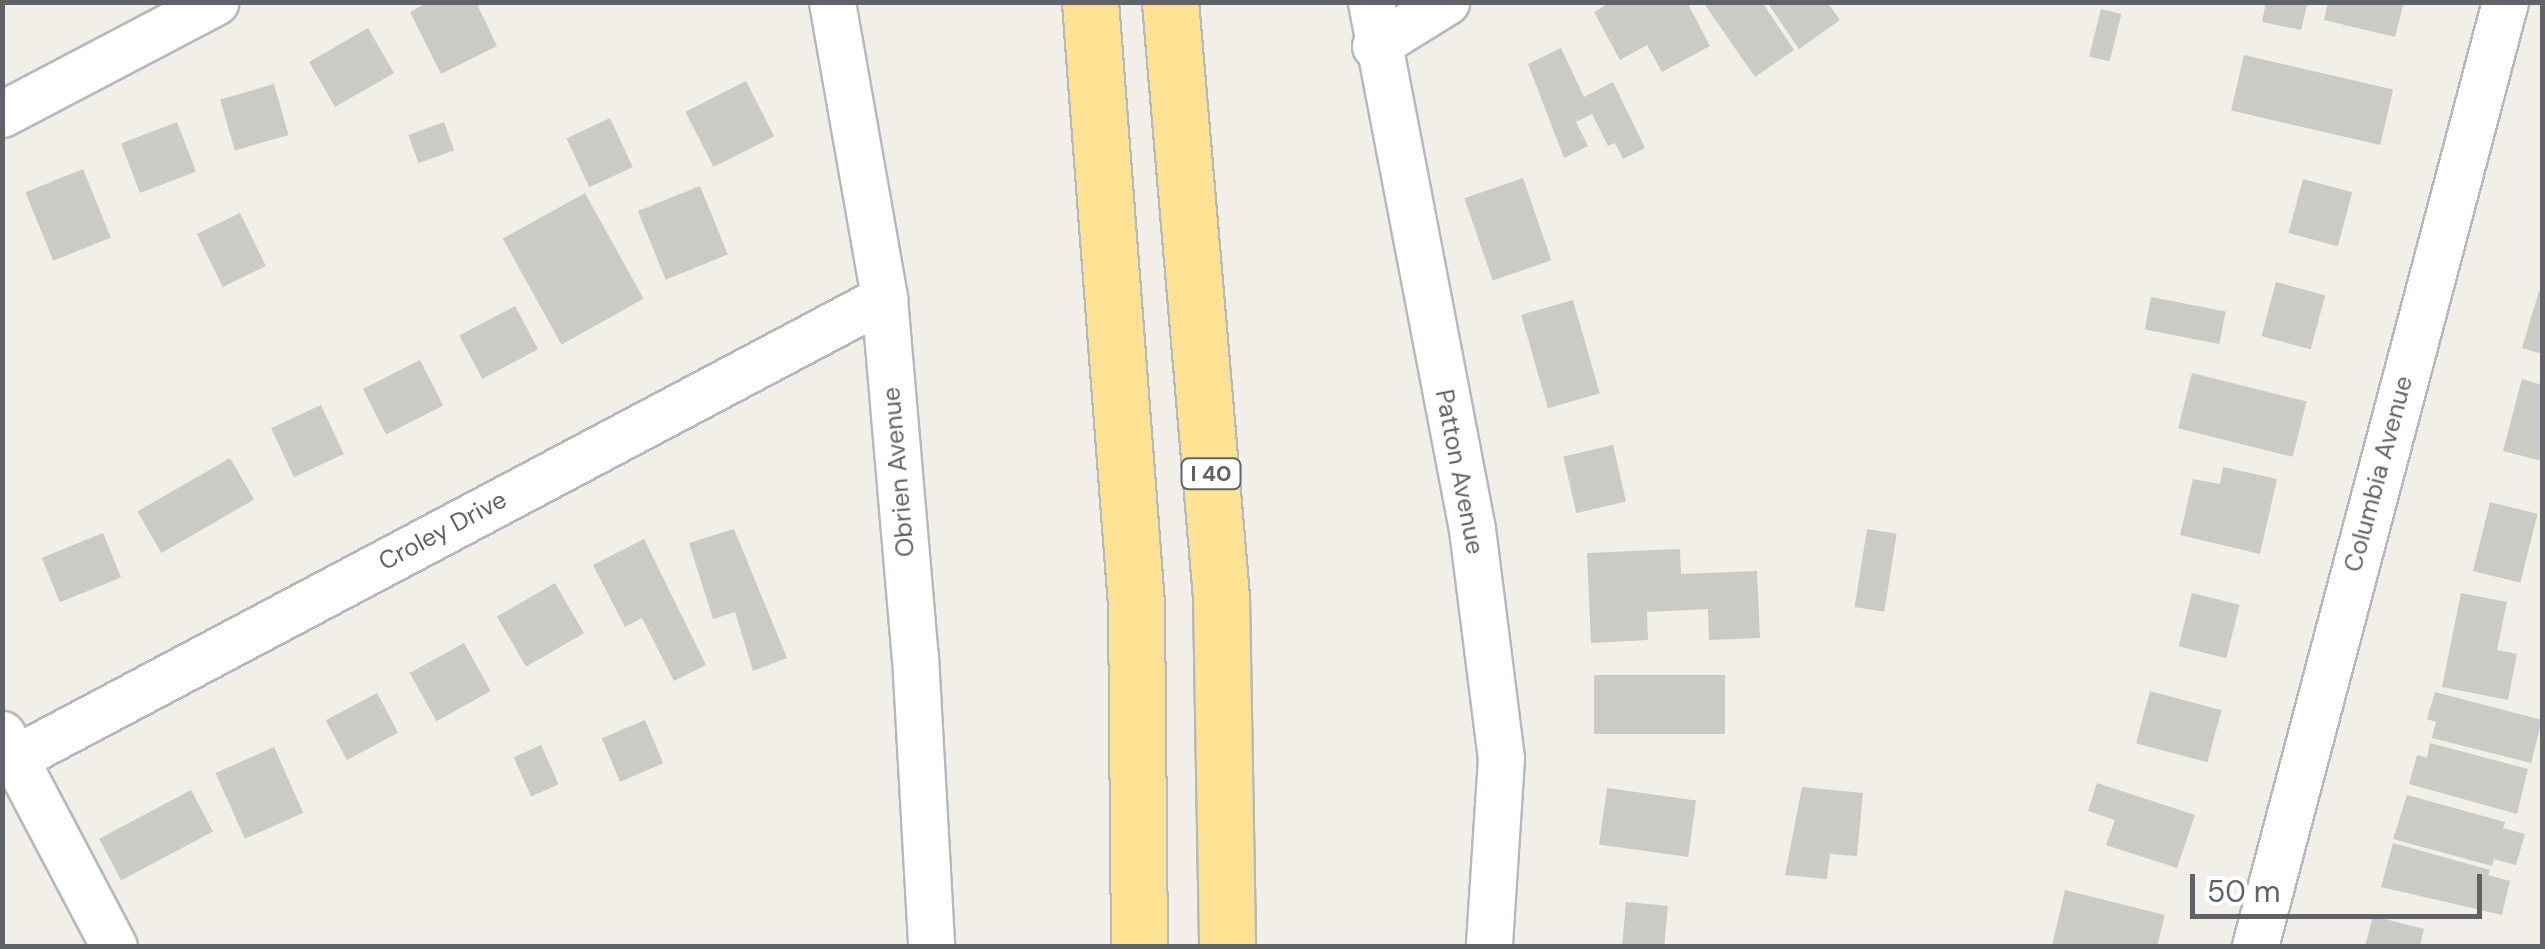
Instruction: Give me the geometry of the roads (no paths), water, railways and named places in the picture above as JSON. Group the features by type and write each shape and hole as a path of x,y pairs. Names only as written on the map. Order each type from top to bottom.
{"highway":[{"path":"1090,2 1136,604 1139,946"},
{"name":"I 40","path":"1170,2 1221,597 1227,946"}],"street":[{"path":"2,114 215,2"},
{"name":"Obrien Avenue","path":"832,2 884,298 915,656 930,946"},
{"path":"1373,24 1446,2"},
{"name":"Columbia Avenue","path":"2254,946 2505,2"},
{"name":"Patton Avenue","path":"1373,24 1472,529 1501,758 1488,946"},
{"name":"Croley Drive","path":"7,752 884,298"},
{"path":"7,752 114,946"}]}
